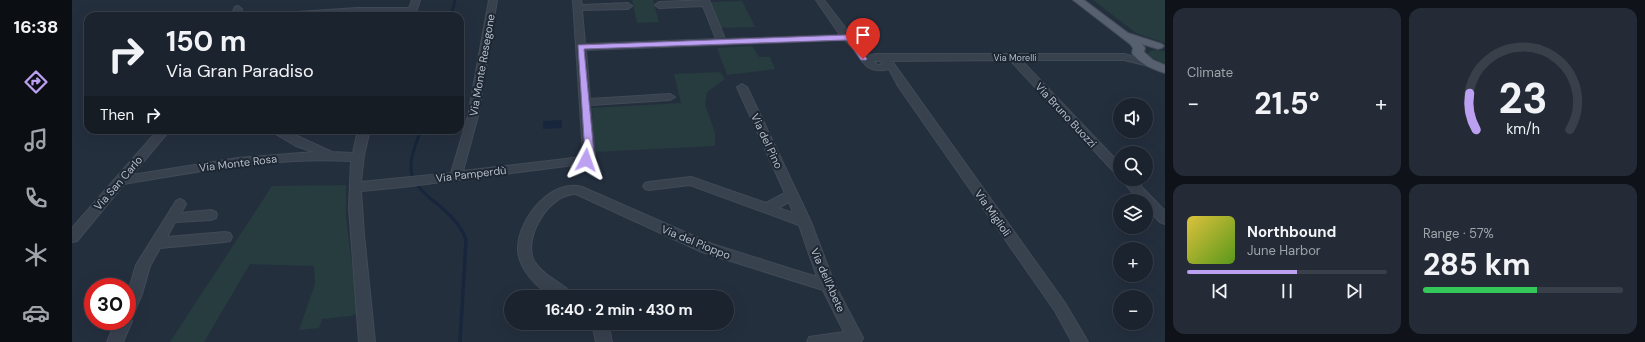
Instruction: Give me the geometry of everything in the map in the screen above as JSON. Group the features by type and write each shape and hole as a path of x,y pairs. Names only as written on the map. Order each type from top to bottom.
{"main road":[{"path":"1078,0 1134,42 1138,51 1159,67"},
{"path":"1115,29 1161,47"},
{"path":"1138,51 1145,46 1161,47"}],"street":[{"path":"413,12 416,0"},
{"name":"Via Monte Resegone","path":"456,175 473,116 492,0"},
{"path":"820,0 846,37 857,49 861,57 875,61 903,86"},
{"path":"659,5 706,1 722,42"},
{"path":"628,6 578,4 584,102 670,97"},
{"path":"336,12 362,10 387,12"},
{"path":"580,47 846,37"},
{"name":"Via Morelli","path":"1124,57 1138,51"},
{"name":"Via Morelli","path":"875,61 906,58 1124,57 1159,67"},
{"name":"Via Morelli","path":"875,61 887,67 896,59 906,58"},
{"name":"Via Bruno Buozzi","path":"1013,58 1113,165"},
{"path":"890,63 903,86"},
{"name":"Via Miglioli","path":"903,86 1057,303 1080,342"},
{"name":"Via del Pino","path":"742,87 792,195"},
{"name":"Via Pamperdù","path":"355,187 586,160 589,154 584,102"},
{"name":"Via San Carlo","path":"74,233 161,134"},
{"path":"283,134 300,143 332,155"},
{"path":"363,134 358,157 355,187 367,319 367,342"},
{"path":"289,158 300,143"},
{"name":"Via Monte Rosa","path":"120,181 223,163 332,155 358,157"},
{"path":"649,186 691,181 804,222"},
{"path":"1134,186 1165,219"},
{"name":"Via del Pioppo","path":"557,290 537,274 527,260 524,247 527,233 537,214 561,191 569,189 578,190 707,248 828,286"},
{"path":"767,208 792,195"},
{"name":"Via dell'Abete","path":"792,195 804,222 828,286 855,338 836,341"},
{"path":"136,286 143,265 180,204"},
{"path":"171,218 211,214"},
{"path":"156,243 225,237"},
{"path":"115,342 120,330"},
{"path":"601,330 604,342"},
{"path":"815,342 836,341"}],"green space":[{"path":"632,0 653,0 659,22 637,23"},
{"path":"1093,0 1165,0 1165,43 1136,33"},
{"path":"742,1 755,27 720,28 710,2"},
{"path":"752,46 759,57 770,57 775,69 727,75 717,48"},
{"path":"1154,50 1165,51 1165,64 1149,56 1148,52"},
{"path":"720,72 725,79 707,92 705,104 715,133 715,146 595,152 592,108 681,103 674,74"},
{"path":"346,185 346,218 358,313 351,316 322,319 319,328 299,330 315,284 314,266 250,264 204,342 170,342 272,186"}],"water":[{"path":"562,120 562,128 543,129 543,121"}],"waterway":[{"path":"452,12 455,0"},
{"path":"419,134 413,153 411,171 418,186 436,203"},
{"path":"435,202 457,224 466,240 460,342"}],"route":[{"path":"586,160 589,154 580,47 846,37 857,49 863,59"}]}
